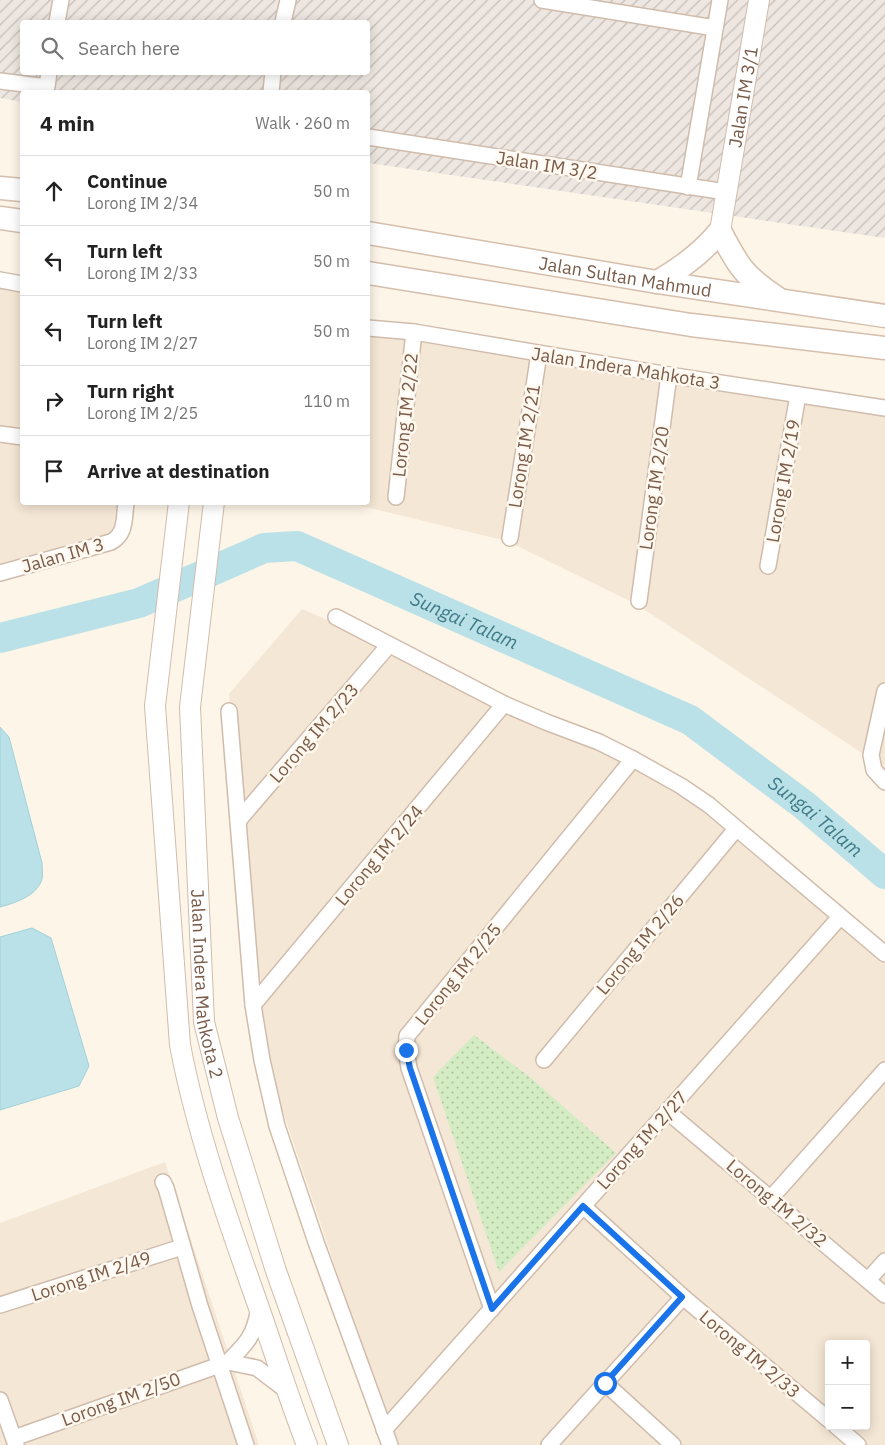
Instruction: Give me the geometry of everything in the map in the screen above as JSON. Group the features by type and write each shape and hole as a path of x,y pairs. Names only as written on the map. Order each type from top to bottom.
{"main road":[{"path":"0,188 20,190"},
{"path":"0,218 20,221"},
{"path":"658,282 683,267 706,248 720,231 736,262 748,277 779,300"},
{"name":"Jalan Sultan Mahmud","path":"370,233 658,282 885,316"},
{"path":"370,273 691,325 885,348"}],"street":[{"path":"58,20 61,0"},
{"path":"283,20 288,0"},
{"path":"542,0 715,28"},
{"path":"688,188 720,0"},
{"name":"Jalan IM 3/1","path":"720,231 759,0"},
{"path":"271,90 273,75"},
{"path":"0,80 48,80"},
{"name":"Jalan IM 3/2","path":"370,137 688,188 726,192"},
{"path":"0,280 20,284"},
{"name":"Jalan Indera Mahkota 3","path":"370,328 414,332 798,396 885,408"},
{"name":"Lorong IM 2/22","path":"396,497 414,332"},
{"name":"Lorong IM 2/21","path":"510,538 539,354"},
{"name":"Lorong IM 2/20","path":"639,601 669,375"},
{"name":"Lorong IM 2/19","path":"768,566 798,396"},
{"path":"0,434 20,437"},
{"name":"Jalan IM 3","path":"0,573 111,542 119,538 123,530 126,505"},
{"name":"Jalan Indera Mahkota 2","path":"179,505 155,706 180,1045 185,1073 228,1222 307,1445"},
{"name":"Jalan Indera Mahkota 2","path":"214,505 190,707 204,1022 228,1118 276,1271 338,1445"},
{"path":"336,617 504,704 599,742 681,786 709,805 885,954"},
{"name":"Lorong IM 2/23","path":"238,821 389,645"},
{"path":"885,691 872,755 874,770 885,782"},
{"name":"Lorong IM 2/24","path":"253,1005 504,704"},
{"path":"229,711 253,1005 262,1060 277,1126 316,1242 390,1445"},
{"name":"Lorong IM 2/25","path":"492,1309 410,1068 406,1050 407,1036 633,759"},
{"name":"Lorong IM 2/26","path":"544,1060 736,829"},
{"name":"Lorong IM 2/27","path":"384,1430 840,917"},
{"path":"771,1198 885,1070"},
{"name":"Lorong IM 2/32","path":"668,1112 885,1295"},
{"path":"163,1182 182,1247 224,1363 246,1445"},
{"name":"Lorong IM 2/33","path":"583,1206 682,1297 825,1417"},
{"name":"Lorong IM 2/49","path":"0,1305 182,1247"},
{"path":"868,1280 885,1260"},
{"path":"549,1445 682,1297"},
{"path":"224,1363 249,1340 255,1326 259,1308"},
{"path":"224,1363 257,1368 286,1390"},
{"name":"Lorong IM 2/50","path":"15,1442 224,1363"},
{"path":"605,1383 673,1445"},
{"path":"0,1400 15,1442"},
{"path":"841,1430 858,1445"}],"shaded area":[{"path":"0,0 885,0 885,238 370,163 370,90 20,90 20,102 0,98"},
{"path":"0,273 20,276 20,505 127,505 123,545 0,579"},
{"path":"370,331 885,399 885,773 868,757 636,604 507,541 357,505 370,505"},
{"path":"302,609 635,753 885,964 885,1445 395,1445 264,1055 229,694"},
{"path":"165,1162 259,1445 0,1445 0,1223"}],"green space":[{"path":"474,1035 531,1078 616,1153 499,1272 433,1077"}],"water":[{"path":"0,727 9,737 42,863 42,879 35,890 25,898 0,907"},
{"path":"32,928 51,938 89,1066 79,1086 0,1110 0,937"}],"waterway":[{"name":"Sungai Talam","path":"0,638 139,603 264,548 297,546 690,720 804,805 885,874"}],"route":[{"path":"406,1050 410,1068 492,1309 583,1206 682,1297 605,1383"}]}
